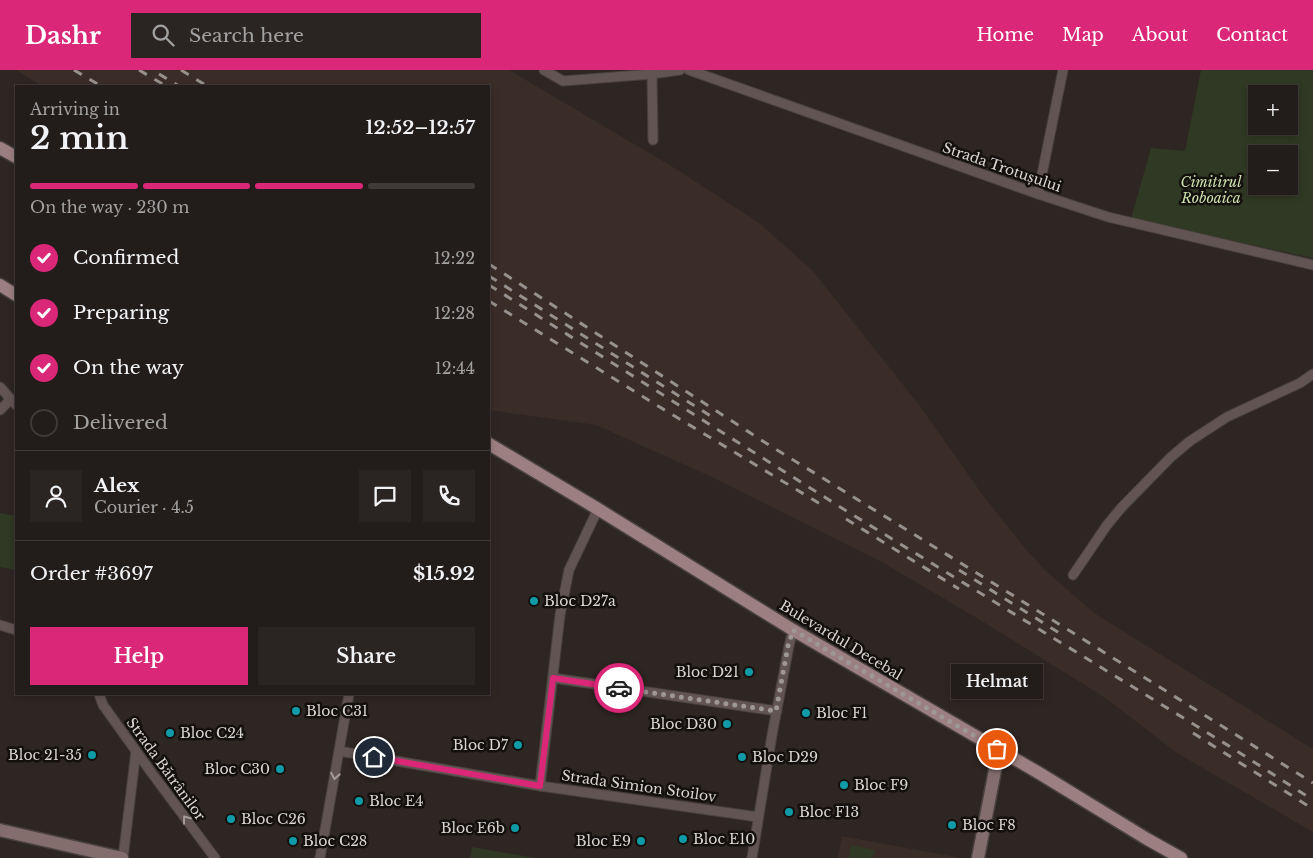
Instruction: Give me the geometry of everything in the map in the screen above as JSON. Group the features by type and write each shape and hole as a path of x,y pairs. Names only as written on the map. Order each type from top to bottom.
{"main road":[{"path":"0,148 15,156"},
{"path":"0,285 15,294"},
{"name":"Bulevardul Decebal","path":"490,445 793,630 1181,858"}],"street":[{"path":"544,70 563,81 680,70"},
{"name":"Strada Trotușului","path":"689,70 1108,217 1313,265"},
{"path":"1038,194 1063,70"},
{"path":"652,74 653,140"},
{"path":"1073,575 1107,525 1122,507 1171,457 1190,441 1227,417 1300,383 1313,374"},
{"path":"0,387 14,402 0,410"},
{"path":"540,786 560,615 569,570 598,509"},
{"path":"0,625 15,630"},
{"path":"752,858 776,711 788,646 793,630"},
{"path":"553,678 776,711"},
{"name":"Strada Bătrânilor","path":"99,695 103,705 215,858"},
{"path":"320,858 349,695"},
{"path":"978,858 997,760 997,749"},
{"path":"0,830 122,858 136,751"},
{"name":"Strada Simion Stoilov","path":"339,751 540,786 758,817"}],"shaded area":[{"path":"16,70 509,70 673,167 758,222 812,270 920,406 982,494 1044,569 1094,613 1313,749 1313,832 1177,753 1104,697 880,561 714,478 596,425 490,410 490,85 40,85"},
{"path":"842,836 961,858 838,858"}],"green space":[{"name":"Cimitirul Roboaica","path":"1201,70 1313,70 1313,258 1131,219 1151,148 1185,151"},
{"path":"0,513 15,516 15,570 0,567"},
{"path":"851,845 875,850 873,858 849,858"},
{"path":"472,847 535,858 470,858"}],"railway":[{"path":"74,70 99,85"},
{"path":"139,70 164,85"},
{"path":"181,70 205,85"},
{"path":"159,74 177,85"},
{"path":"490,265 769,445 1313,783"},
{"path":"490,277 717,420"},
{"path":"490,286 845,510 1229,746 1313,800"},
{"path":"490,302 822,505"},
{"path":"846,519 959,589"},
{"path":"959,570 1061,634"},
{"path":"1193,733 1313,809"}],"way so far":[{"path":"619,688 776,711 788,646 793,630 997,749"}],"place":[{"name":"Bloc D27a","path":"534,601"},
{"name":"Bloc D21","path":"749,672"},
{"name":"Bloc C31","path":"296,711"},
{"name":"Bloc F1","path":"806,713"},
{"name":"Bloc D30","path":"727,724"},
{"name":"Bloc C24","path":"170,733"},
{"name":"Bloc D7","path":"518,745"},
{"name":"Helmat","path":"997,749"},
{"name":"Bloc 21-35","path":"92,755"},
{"name":"Bloc D29","path":"742,757"},
{"name":"Bloc C30","path":"280,769"},
{"name":"Bloc F9","path":"844,785"},
{"name":"Bloc E4","path":"359,801"},
{"name":"Bloc F13","path":"789,812"},
{"name":"Bloc C26","path":"231,819"},
{"name":"Bloc F8","path":"952,825"},
{"name":"Bloc E6b","path":"515,828"},
{"name":"Bloc E10","path":"683,839"},
{"name":"Bloc C28","path":"293,841"},
{"name":"Bloc E9","path":"641,841"}],"route":[{"path":"374,757 540,786 553,678 619,688"}]}
